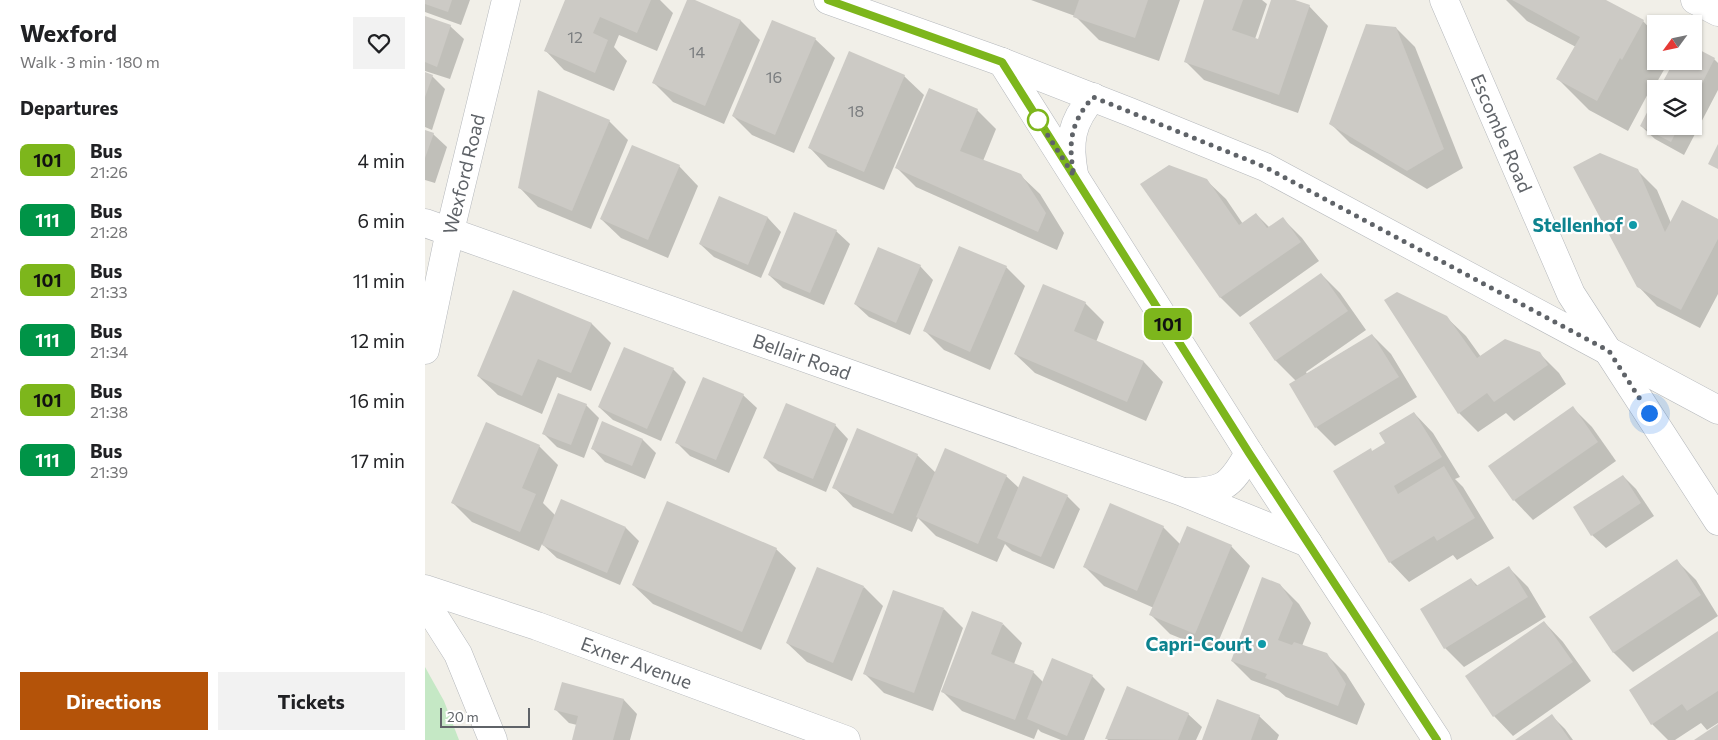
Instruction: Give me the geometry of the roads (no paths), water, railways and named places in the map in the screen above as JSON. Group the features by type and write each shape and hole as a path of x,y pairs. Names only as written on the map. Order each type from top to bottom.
{"street":[{"name":"Wexford Road","path":"425,350 437,227 506,0"},
{"path":"828,0 1002,62 1265,167 1718,410"},
{"name":"Escombe Road","path":"1444,0 1571,294 1718,521"},
{"path":"1695,0 1718,12"},
{"path":"1002,62 1249,453 1437,740"},
{"path":"1074,176 1071,156 1072,132 1079,115 1093,97"},
{"name":"Bellair Road","path":"437,227 1180,492 1308,543"},
{"name":"Bellair Road","path":"1180,492 1209,491 1223,486 1233,479 1249,453"},
{"name":"Exner Avenue","path":"425,589 537,626 846,740"},
{"path":"425,602 458,654 493,740"}],"place":[{"name":"Stellenhof","path":"1633,225"},
{"name":"Capri-Court","path":"1262,644"}]}
